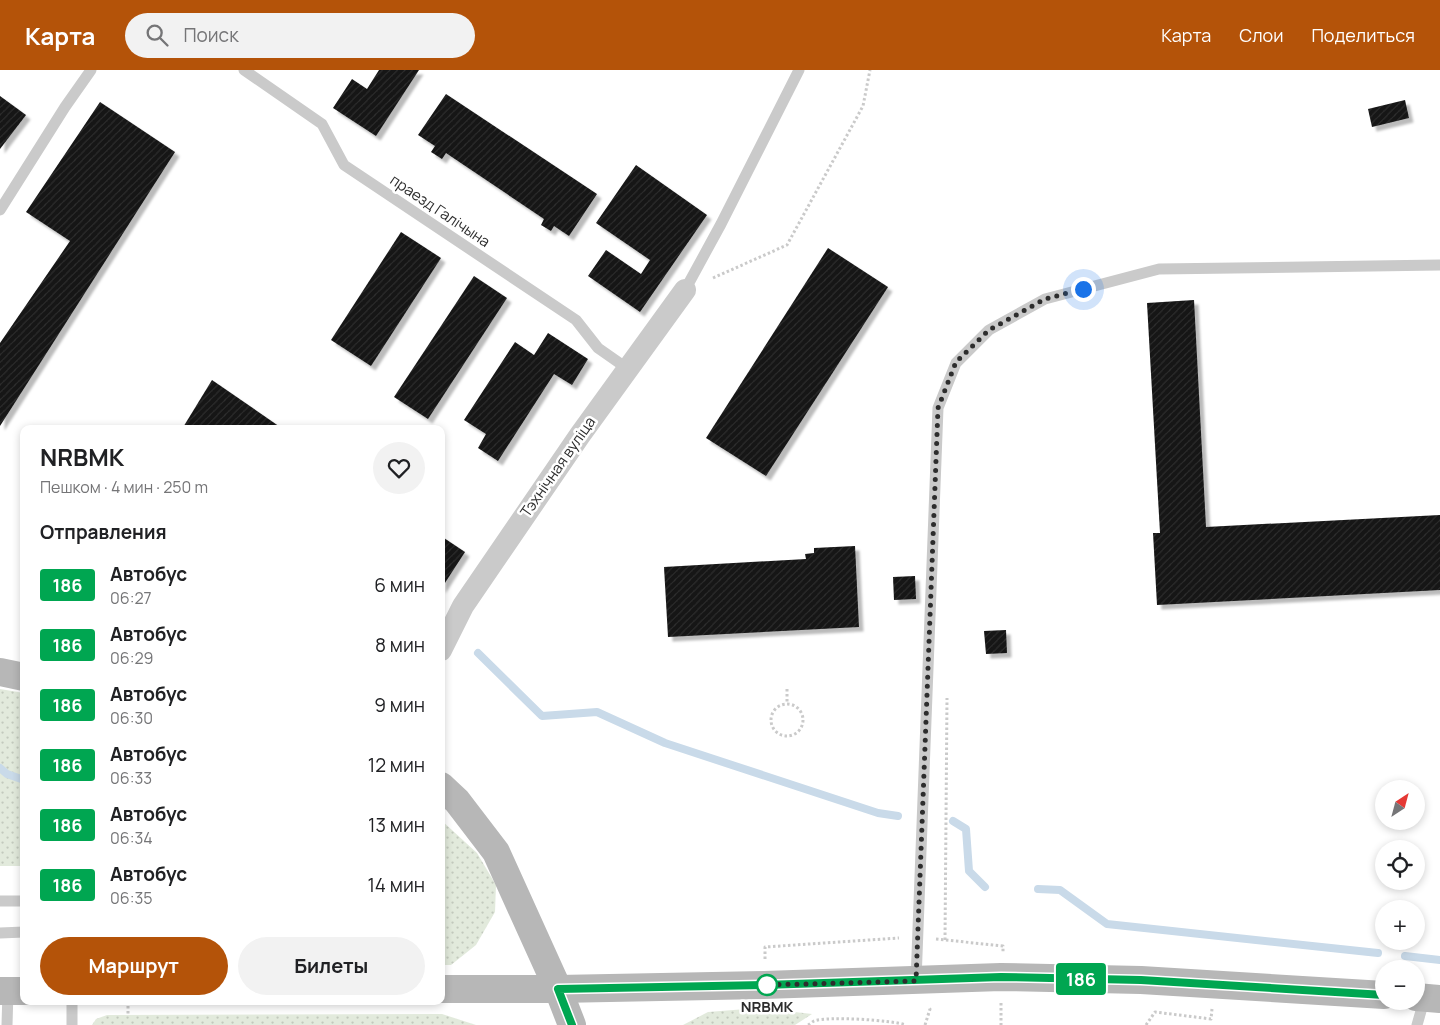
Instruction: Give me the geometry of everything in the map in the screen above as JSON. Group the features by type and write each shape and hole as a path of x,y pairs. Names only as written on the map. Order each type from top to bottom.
{"main road":[{"path":"0,672 20,676"},
{"path":"445,790 457,801 496,852 558,989 572,1025"},
{"path":"445,990 916,981 1001,977 1141,980 1375,994"}],"street":[{"name":"Тэхнічная вуліца","path":"445,642 463,606 580,435 685,290"}],"lane":[{"path":"0,210 65,107 91,70"},
{"name":"праезд Галічына","path":"244,70 322,124 344,165 576,320 598,348 628,368"},
{"path":"685,290 721,224 799,70"},
{"path":"916,981 938,408 956,362 989,330 1045,299 1159,269 1440,265"},
{"path":"0,901 20,901"},
{"path":"0,933 20,932"},
{"path":"7,1025 10,991"},
{"path":"1417,1025 1427,998"},
{"path":"72,1005 72,1025"}],"path":[{"path":"685,290 787,245 863,106 870,70"},
{"path":"787,689 787,704"},
{"path":"945,940 948,692"},
{"path":"781,704 787,704 794,705 799,709 803,721 802,727 798,732 786,737 774,731 770,719 771,713 776,708 781,704"},
{"path":"128,1005 128,1015"},
{"path":"1146,1025 1155,1012 1211,1019"},
{"path":"808,1025 816,1020 849,1019 896,1022 906,1025"}],"shaded area":[{"path":"0,689 20,692 20,866 0,866"},
{"path":"445,824 477,853 496,885 495,912 476,945 451,965 445,965"},
{"path":"746,1009 812,1014 795,1025 683,1025 708,1012"},
{"path":"442,1014 476,1025 92,1025 96,1019 107,1015"}],"building":[{"path":"379,70 419,70 376,136 333,108 352,79 367,89"},
{"path":"446,94 597,194 569,236 554,226 551,231 541,225 544,219 446,153 442,159 431,152 435,146 418,135"},
{"path":"0,96 26,115 0,149"},
{"path":"1405,100 1409,118 1372,127 1368,109"},
{"path":"100,102 175,152 0,426 0,343 70,241 26,212"},
{"path":"636,165 707,215 640,312 588,276 606,250 641,274 650,260 596,223"},
{"path":"401,232 441,258 371,366 331,340"},
{"path":"828,248 888,287 766,476 706,438"},
{"path":"474,276 507,298 428,419 394,397"},
{"path":"1194,300 1206,527 1440,515 1440,590 1157,605 1153,533 1160,533 1147,303"},
{"path":"548,333 588,359 572,385 554,374 498,461 478,448 486,434 464,420 515,342 534,355"},
{"path":"212,380 277,425 184,425"},
{"path":"445,539 465,552 445,583"},
{"path":"855,546 859,627 668,637 664,567 806,559 805,554 814,553 814,548"},
{"path":"915,576 916,599 894,600 893,577"},
{"path":"1006,630 1007,653 986,654 984,631"}],"waterway":[{"path":"478,653 542,716 597,712 665,743 878,813 898,816"},
{"path":"0,768 7,774 20,779"},
{"path":"953,821 966,829 969,871 985,887"},
{"path":"1038,889 1060,890 1107,924 1378,953"},
{"path":"1405,956 1440,960"}],"bus line":[{"name":"186","path":"572,1025 558,989 916,981 1001,977 1141,980 1375,994"}],"place":[{"name":"NRBMK","path":"767,985"}],"route":[{"path":"767,985 764,985 916,981 938,408 956,362 989,330 1045,299 1083,289"}]}
